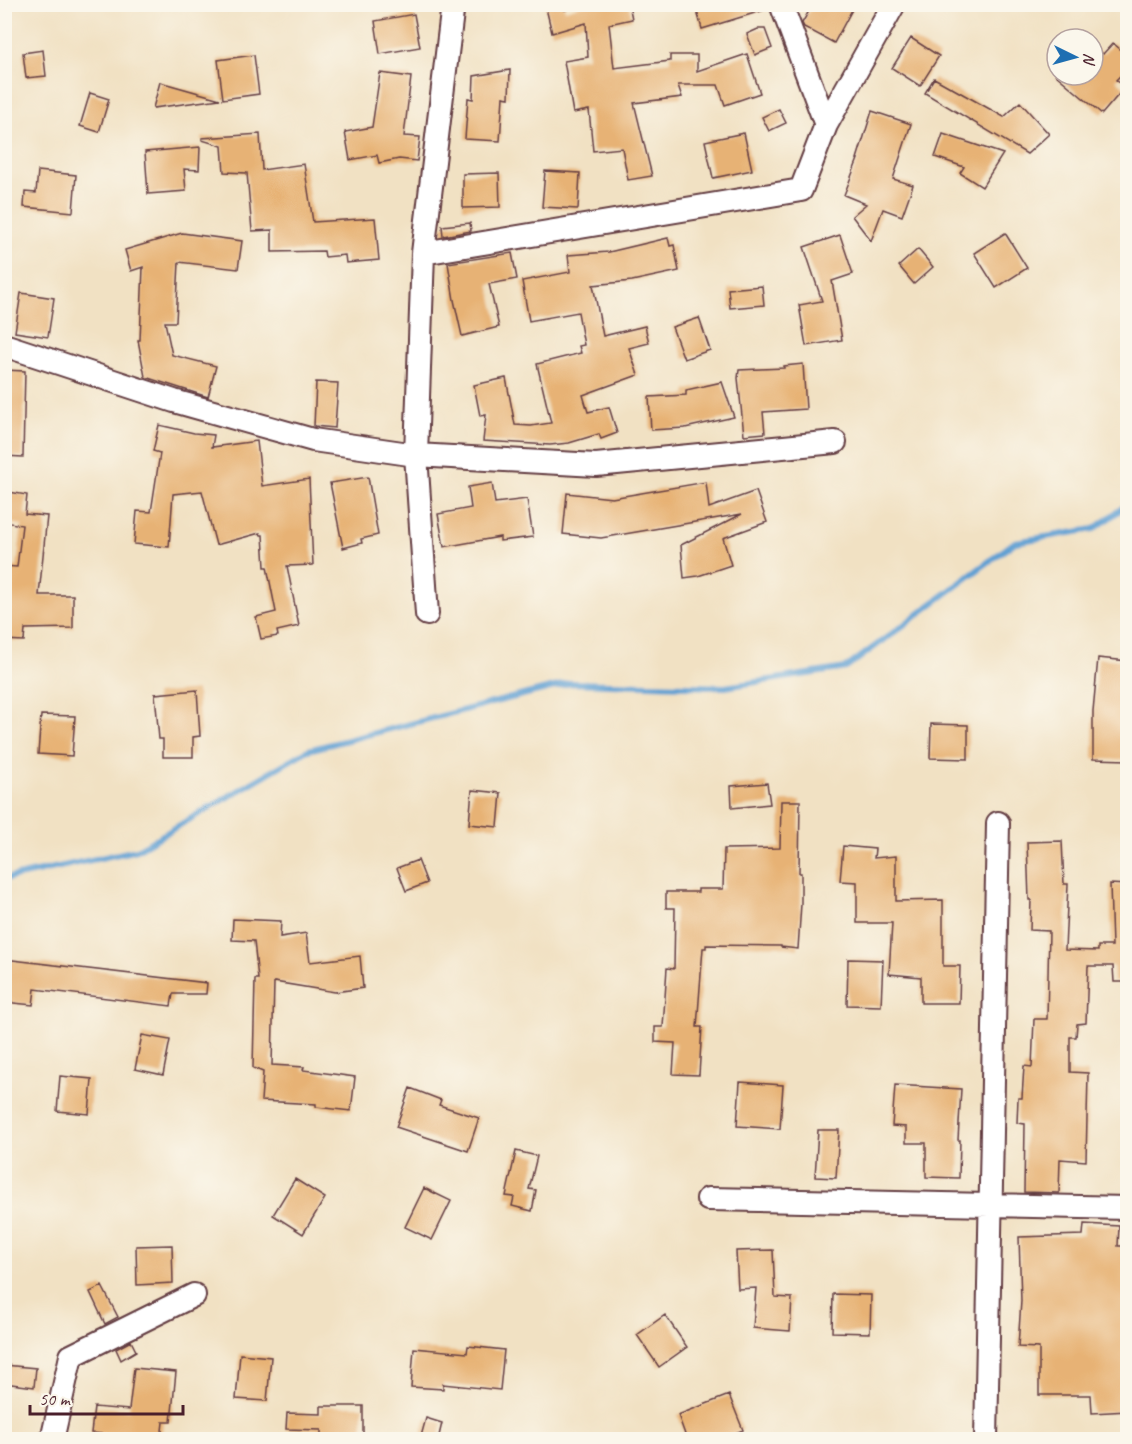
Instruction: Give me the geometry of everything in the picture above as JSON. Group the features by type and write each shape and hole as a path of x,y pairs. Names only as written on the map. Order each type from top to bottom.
{"street":[{"path":"427,614 416,455 423,253 453,4"},
{"path":"781,4 826,125"},
{"path":"423,253 801,190 826,125 894,4"},
{"path":"4,345 174,401 313,440 416,455 596,465 834,442"},
{"path":"986,1440 998,823"},
{"path":"708,1199 1128,1208"},
{"path":"52,1440 72,1356 194,1295"}],"building":[{"path":"545,4 564,4 565,10 585,4 629,4 632,19 609,24 614,68 670,61 670,55 697,55 697,71 747,54 760,93 725,105 718,85 678,85 682,97 634,103 652,176 628,180 622,148 593,151 589,110 573,113 564,61 588,57 586,23 552,33"},
{"path":"695,4 767,4 768,9 702,29"},
{"path":"813,4 855,4 834,43 804,27 802,23"},
{"path":"414,14 420,47 380,54 375,21"},
{"path":"758,29 765,29 772,48 755,55 747,34"},
{"path":"911,38 939,56 920,86 892,68"},
{"path":"1113,43 1128,56 1128,68 1116,80 1125,87 1102,114 1070,87 1105,87 1105,52"},
{"path":"43,50 46,76 26,78 23,53"},
{"path":"254,55 259,94 223,99 218,60"},
{"path":"510,70 509,98 503,97 500,141 465,139 468,98 473,99 474,76"},
{"path":"380,73 411,77 404,136 420,137 417,161 399,159 379,163 377,155 350,160 345,132 372,127"},
{"path":"934,78 1004,117 1020,102 1049,134 1027,154 925,93"},
{"path":"160,82 220,99 153,108"},
{"path":"90,93 109,99 99,132 80,126"},
{"path":"779,109 786,123 769,131 762,117"},
{"path":"872,111 911,124 893,179 913,185 902,216 883,209 871,241 852,216 866,204 844,195 858,159"},
{"path":"744,133 752,170 713,178 705,141"},
{"path":"260,134 262,170 304,164 313,222 375,218 379,260 346,263 345,255 325,257 324,251 272,252 272,230 252,231 247,173 224,172 222,146 202,140 202,138"},
{"path":"943,134 1003,154 982,187 960,173 964,167 935,157"},
{"path":"200,147 199,170 184,169 186,191 148,194 145,152"},
{"path":"38,171 76,175 73,212 24,207 25,192 36,193"},
{"path":"545,171 580,173 578,209 542,207"},
{"path":"499,173 500,207 463,208 463,174"},
{"path":"470,223 471,231 443,236 442,226"},
{"path":"182,233 242,241 238,269 179,262 176,322 165,322 172,355 216,366 208,397 145,377 138,340 140,340 143,267 131,271 125,250"},
{"path":"1005,233 1027,268 996,288 974,253"},
{"path":"840,235 853,274 832,281 842,340 806,346 799,305 822,301 804,247"},
{"path":"668,238 670,246 674,245 679,271 632,281 593,285 603,336 645,326 649,343 629,348 638,375 583,395 588,412 609,407 617,433 601,439 599,434 569,443 550,445 483,441 486,415 480,416 474,385 506,378 515,425 531,426 551,423 537,364 581,353 579,346 584,345 578,312 529,321 522,281 570,272 568,255 609,252"},
{"path":"918,249 933,267 914,284 899,266"},
{"path":"512,253 517,279 489,284 499,327 462,336 448,263"},
{"path":"762,286 764,305 730,308 728,289"},
{"path":"21,293 54,298 48,337 15,332"},
{"path":"699,318 710,350 684,359 672,327"},
{"path":"803,364 806,409 763,412 765,433 744,435 739,370 784,368 784,366"},
{"path":"4,370 25,371 23,457 4,456"},
{"path":"316,382 338,383 335,428 314,426"},
{"path":"722,382 734,417 685,428 651,430 649,397 686,395 686,390"},
{"path":"159,425 214,435 212,447 257,441 262,486 309,479 313,565 287,566 299,626 277,631 278,636 261,639 256,617 276,612 267,567 265,567 263,535 260,533 216,545 202,491 173,494 169,547 134,544 137,511 151,512 160,453 153,451"},
{"path":"368,477 378,535 361,539 362,543 343,548 330,483"},
{"path":"706,482 709,508 756,491 767,522 723,538 731,565 698,576 684,578 681,545 742,514 601,538 563,534 567,493 612,498"},
{"path":"492,483 495,503 527,499 533,537 500,541 500,537 444,547 438,514 471,508 468,487"},
{"path":"9,492 27,495 25,514 47,516 39,595 73,595 73,628 25,629 24,641 4,640 4,566 17,567 22,525 4,522"},
{"path":"1098,658 1128,661 1128,760 1093,759 1093,711"},
{"path":"197,690 200,736 193,737 193,757 163,757 163,739 159,739 155,694"},
{"path":"41,715 75,716 72,756 38,754"},
{"path":"931,724 968,725 968,759 930,758"},
{"path":"767,783 770,804 732,808 731,786"},
{"path":"472,790 501,793 498,827 469,824"},
{"path":"781,801 800,801 801,904 798,949 781,946 706,945 706,948 703,948 697,1027 702,1027 699,1075 673,1074 675,1043 655,1042 655,1027 663,1027 667,968 674,969 675,908 666,908 666,892 723,889 724,849 780,848"},
{"path":"1062,841 1064,884 1068,884 1065,950 1098,951 1098,946 1112,946 1110,884 1128,885 1128,982 1114,982 1113,966 1088,966 1086,1023 1077,1024 1076,1037 1070,1037 1070,1072 1088,1073 1086,1161 1060,1159 1059,1193 1024,1192 1025,1124 1017,1123 1018,1098 1022,1098 1024,1066 1032,1067 1034,1019 1047,1019 1049,931 1030,930 1031,900 1029,900 1027,842"},
{"path":"843,846 875,849 874,858 896,856 896,901 943,900 943,966 960,966 959,1003 921,1003 921,977 889,974 892,923 857,923 857,882 840,881"},
{"path":"418,860 427,883 406,891 397,868"},
{"path":"233,919 281,921 280,937 306,933 310,962 360,956 363,988 335,992 274,982 272,1065 304,1067 303,1070 355,1077 351,1111 316,1107 316,1104 261,1101 263,1072 253,1068 255,979 258,979 254,941 232,940"},
{"path":"4,959 207,983 206,994 173,994 171,1006 35,989 33,1005 4,1002"},
{"path":"848,959 883,960 881,1006 847,1005"},
{"path":"142,1035 170,1040 163,1075 135,1069"},
{"path":"60,1076 92,1079 89,1114 57,1111"},
{"path":"740,1082 783,1085 780,1129 737,1126"},
{"path":"895,1085 961,1089 958,1140 960,1140 959,1178 926,1177 926,1143 906,1143 906,1127 892,1126"},
{"path":"410,1088 441,1100 439,1105 479,1118 468,1151 396,1127"},
{"path":"818,1130 839,1130 836,1178 815,1177"},
{"path":"516,1151 537,1156 529,1189 536,1190 532,1211 512,1206 514,1197 506,1196"},
{"path":"295,1179 325,1198 303,1234 273,1215"},
{"path":"424,1188 451,1201 432,1240 405,1227"},
{"path":"1084,1224 1119,1226 1118,1246 1128,1246 1128,1411 1092,1413 1091,1395 1039,1395 1039,1348 1018,1347 1021,1301 1019,1237 1083,1235"},
{"path":"172,1245 173,1283 137,1285 136,1246"},
{"path":"773,1250 775,1297 792,1298 790,1331 753,1328 756,1288 738,1289 736,1251"},
{"path":"102,1286 118,1317 105,1324 90,1292"},
{"path":"833,1294 871,1295 870,1333 832,1332"},
{"path":"665,1315 687,1347 659,1367 637,1335"},
{"path":"131,1341 136,1351 121,1360 116,1349"},
{"path":"468,1346 504,1350 500,1390 443,1384 443,1389 411,1387 414,1348 467,1353"},
{"path":"240,1354 271,1357 267,1401 236,1399"},
{"path":"4,1365 36,1368 34,1387 4,1383"},
{"path":"134,1368 176,1372 171,1422 163,1422 161,1440 126,1440 127,1436 91,1433 94,1407 129,1410"},
{"path":"729,1395 743,1430 718,1440 687,1440 678,1415"},
{"path":"321,1406 363,1406 363,1440 321,1440 321,1430 286,1429 287,1413 321,1414"},
{"path":"426,1418 442,1423 438,1440 420,1440"}],"waterway":[{"path":"4,879 137,850 308,750 570,683 725,687 846,668 1015,542 1094,529 1128,504"}]}
